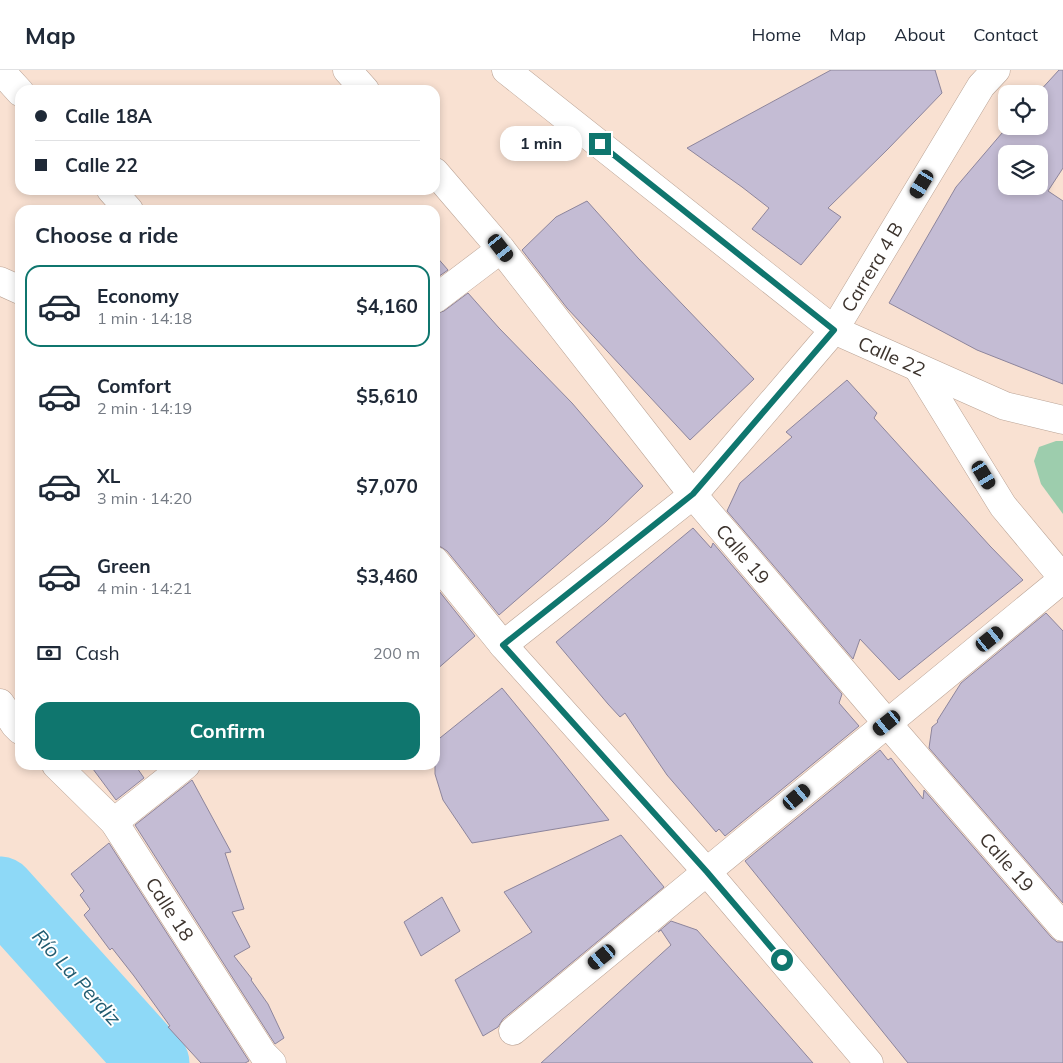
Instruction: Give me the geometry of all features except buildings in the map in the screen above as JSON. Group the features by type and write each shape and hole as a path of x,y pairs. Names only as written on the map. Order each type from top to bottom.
{"street":[{"path":"0,70 15,86"},
{"path":"347,70 360,85"},
{"name":"Calle 22","path":"506,70 834,330 1005,406 1063,420"},
{"name":"Carrera 4 B","path":"503,645 693,494 834,330 984,75"},
{"name":"Calle 19","path":"440,178 501,248 693,494 1063,927"},
{"path":"116,195 124,205"},
{"path":"440,295 501,248"},
{"path":"0,281 15,288"},
{"path":"513,1031 1063,578 1003,506 918,368"},
{"path":"440,567 503,645 707,872 869,1063"},
{"path":"0,702 15,725"},
{"name":"Calle 18","path":"61,770 114,822 263,1054 272,1063"},
{"path":"114,822 180,770"}],"green space":[{"path":"1056,441 1063,441 1063,514 1041,484 1034,461 1039,447"}],"waterway":[{"name":"Río La Perdiz","path":"0,892 154,1063"}],"route":[{"path":"600,144 834,330 693,494 503,645 707,872 782,960"}]}
